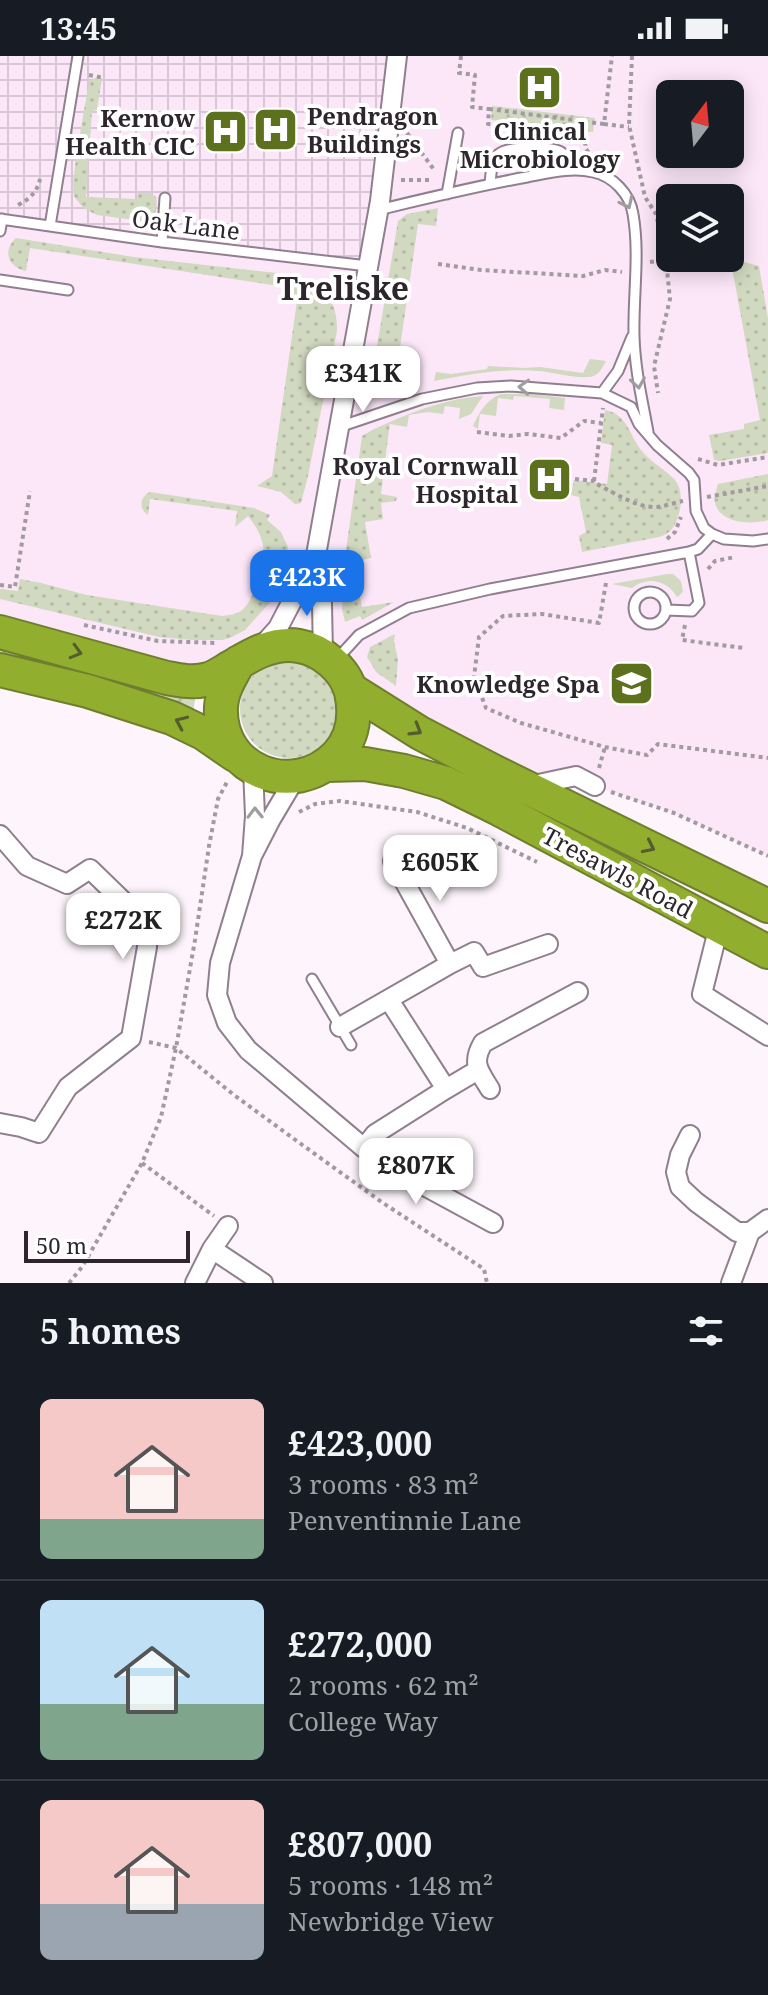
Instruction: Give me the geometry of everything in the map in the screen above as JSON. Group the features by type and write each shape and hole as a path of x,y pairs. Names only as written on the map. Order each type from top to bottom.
{"highway":[{"path":"0,632 193,682 213,678 239,653 275,646 299,646 335,669 354,710 353,727 342,749 327,765 296,777 279,777 243,770 203,733 172,718 88,691 0,670"},
{"path":"239,653 221,706 223,728 243,770"},
{"name":"Tresawls Road","path":"335,669 420,733 768,906"},
{"name":"Tresawls Road","path":"327,765 365,764 446,783 768,952"}],"street":[{"path":"335,669 316,555 378,210 397,56"},
{"path":"239,653 278,628 316,555"},
{"path":"243,770 263,818"},
{"path":"526,787 576,776 595,786"},
{"path":"296,777 263,818 220,963 217,995 227,1023 248,1050 364,1148 397,1171 493,1223"},
{"path":"0,835 27,866 67,884 90,869 125,903 148,914 147,947 131,1038 68,1087 39,1133 0,1123"},
{"path":"393,861 450,964"},
{"path":"719,926 702,994 768,1036"},
{"path":"340,1027 474,952 483,967 548,944"},
{"path":"490,1089 478,1070 477,1059 483,1043 578,992"},
{"path":"389,1000 446,1089"},
{"path":"364,1148 375,1134 478,1070"},
{"path":"690,1135 676,1172 680,1187 737,1232 750,1232"},
{"path":"731,1283 750,1232 768,1219"},
{"path":"195,1283 228,1226"},
{"path":"212,1249 263,1283"}],"lane":[{"path":"50,226 78,56"},
{"path":"447,194 458,133"},
{"path":"490,184 496,157 502,151 513,149 557,150 579,170"},
{"path":"378,210 490,184 564,171 579,170 610,179 624,194 633,212 636,377 648,432"},
{"path":"162,242 165,198"},
{"path":"0,231 1,219"},
{"name":"Oak Lane","path":"1,219 368,266"},
{"path":"0,280 68,290"},
{"path":"602,393 618,371 634,334"},
{"path":"339,427 422,399 477,388 511,386 602,393 631,407 639,424 657,445 694,480 696,511 704,528 724,539 768,539"},
{"path":"335,669 359,635 409,608 490,589 689,552 698,549 712,534"},
{"path":"666,610 692,611 699,603 689,552"},
{"path":"312,979 351,1045"}],"path":[{"path":"461,56 459,73 475,75 472,107 630,127"},
{"path":"604,124 612,56"},
{"path":"632,56 630,127 639,180 656,214"},
{"path":"87,74 104,78"},
{"path":"489,109 488,124 544,131"},
{"path":"401,180 442,179 405,131"},
{"path":"558,133 586,137 585,148 593,157"},
{"path":"9,206 29,199 39,184 42,169"},
{"path":"438,264 481,270 583,276 605,270 625,273 624,280"},
{"path":"604,280 605,270"},
{"path":"658,397 654,366 670,293 667,272"},
{"path":"594,481 603,407 612,408"},
{"path":"477,432 561,438 584,421 601,423"},
{"path":"691,457 718,465 768,457"},
{"path":"575,479 594,481 648,507 683,501"},
{"path":"696,499 768,486"},
{"path":"0,585 15,587 30,491"},
{"path":"659,542 673,535 681,514"},
{"path":"606,581 599,623 542,614 503,616 479,637 474,677 486,708 521,723 605,747 647,755 658,744 768,758"},
{"path":"686,612 682,640 744,648"},
{"path":"82,625 158,641 239,653"},
{"path":"605,747 595,786 674,813 768,856"},
{"path":"243,770 236,792 247,816 278,822 315,804 340,801 402,809 467,828 545,866"},
{"path":"69,1283 82,1267 142,1163 161,1117 176,1048 218,799 243,770"},
{"path":"131,1038 176,1048 336,1170 484,1269 487,1283"},
{"path":"142,1163 228,1226"}],"shaded area":[{"path":"0,56 397,56 368,266 0,218"},
{"name":"Royal Cornwall Hospital","path":"397,56 768,56 768,856 674,813 577,777 565,791 526,787 333,663 316,556 278,628 213,678 0,632 0,219"}],"green space":[{"path":"102,78 97,110 92,111 86,197 137,199 138,193 150,193 156,197 157,204 150,222 97,215 83,208 74,196 76,157 89,82"},
{"path":"492,106 595,118 593,132 491,120"},
{"path":"438,208 436,226 418,224 397,368 414,371 411,392 379,395 370,388 398,221 407,214"},
{"path":"16,238 134,257 298,276 324,291 334,308 337,331 301,503 295,504 281,492 257,486 272,476 297,301 286,287 30,248 26,271 15,266 9,258 9,248"},
{"path":"744,262 759,266 768,318 768,453 714,460 709,435 744,429 744,424 760,420 733,272 744,272"},
{"path":"590,359 606,361 592,377 513,370 434,381 436,372 451,374 487,369 488,366 540,367 583,373"},
{"path":"501,394 565,398 564,410 549,408 550,399 498,398 496,416 480,414 478,429 473,426 484,407 491,399"},
{"path":"483,396 471,414 459,419 460,408 445,406 443,414 428,412 409,415 407,427 390,424 401,417 435,405"},
{"path":"605,410 623,420 645,455 678,484 681,505 674,526 659,537 582,552 579,536 586,532 579,497 571,495 574,480 607,484 612,445 601,443"},
{"path":"390,422 381,494 397,497 396,501 381,503 383,519 365,522 371,558 353,562 362,607 394,602 362,620 360,616 345,622 342,609 346,550 362,436"},
{"path":"768,474 768,520 738,521 718,510 714,498 718,484"},
{"path":"150,492 254,508 270,515 267,520 281,532 288,547 284,579 273,599 245,630 222,640 159,637 0,599 0,589 18,591 20,579 87,595 222,616 241,611 255,590 263,553 259,533 248,516 235,527 237,511 150,499 148,515 142,503"},
{"path":"673,574 681,581 683,591 677,597 668,587 656,582 644,582 632,588 612,584"},
{"path":"395,634 398,660 396,686 376,672 367,657 370,647"},
{"path":"0,645 172,695 195,698 193,715 0,659"},
{"path":"289,660 308,664 323,675 334,690 338,709 334,728 323,743 308,754 289,758 270,754 255,743 244,728 240,709 244,690 255,675 270,664"}],"place":[{"name":"Clinical Microbiology","path":"540,88"},
{"name":"Pendragon Buildings","path":"276,129"},
{"name":"Kernow Health CIC","path":"226,131"},
{"name":"Royal Cornwall Hospital","path":"549,479"},
{"name":"Knowledge Spa","path":"631,683"}],"district":[{"name":"Treliske","path":"343,287"}]}
